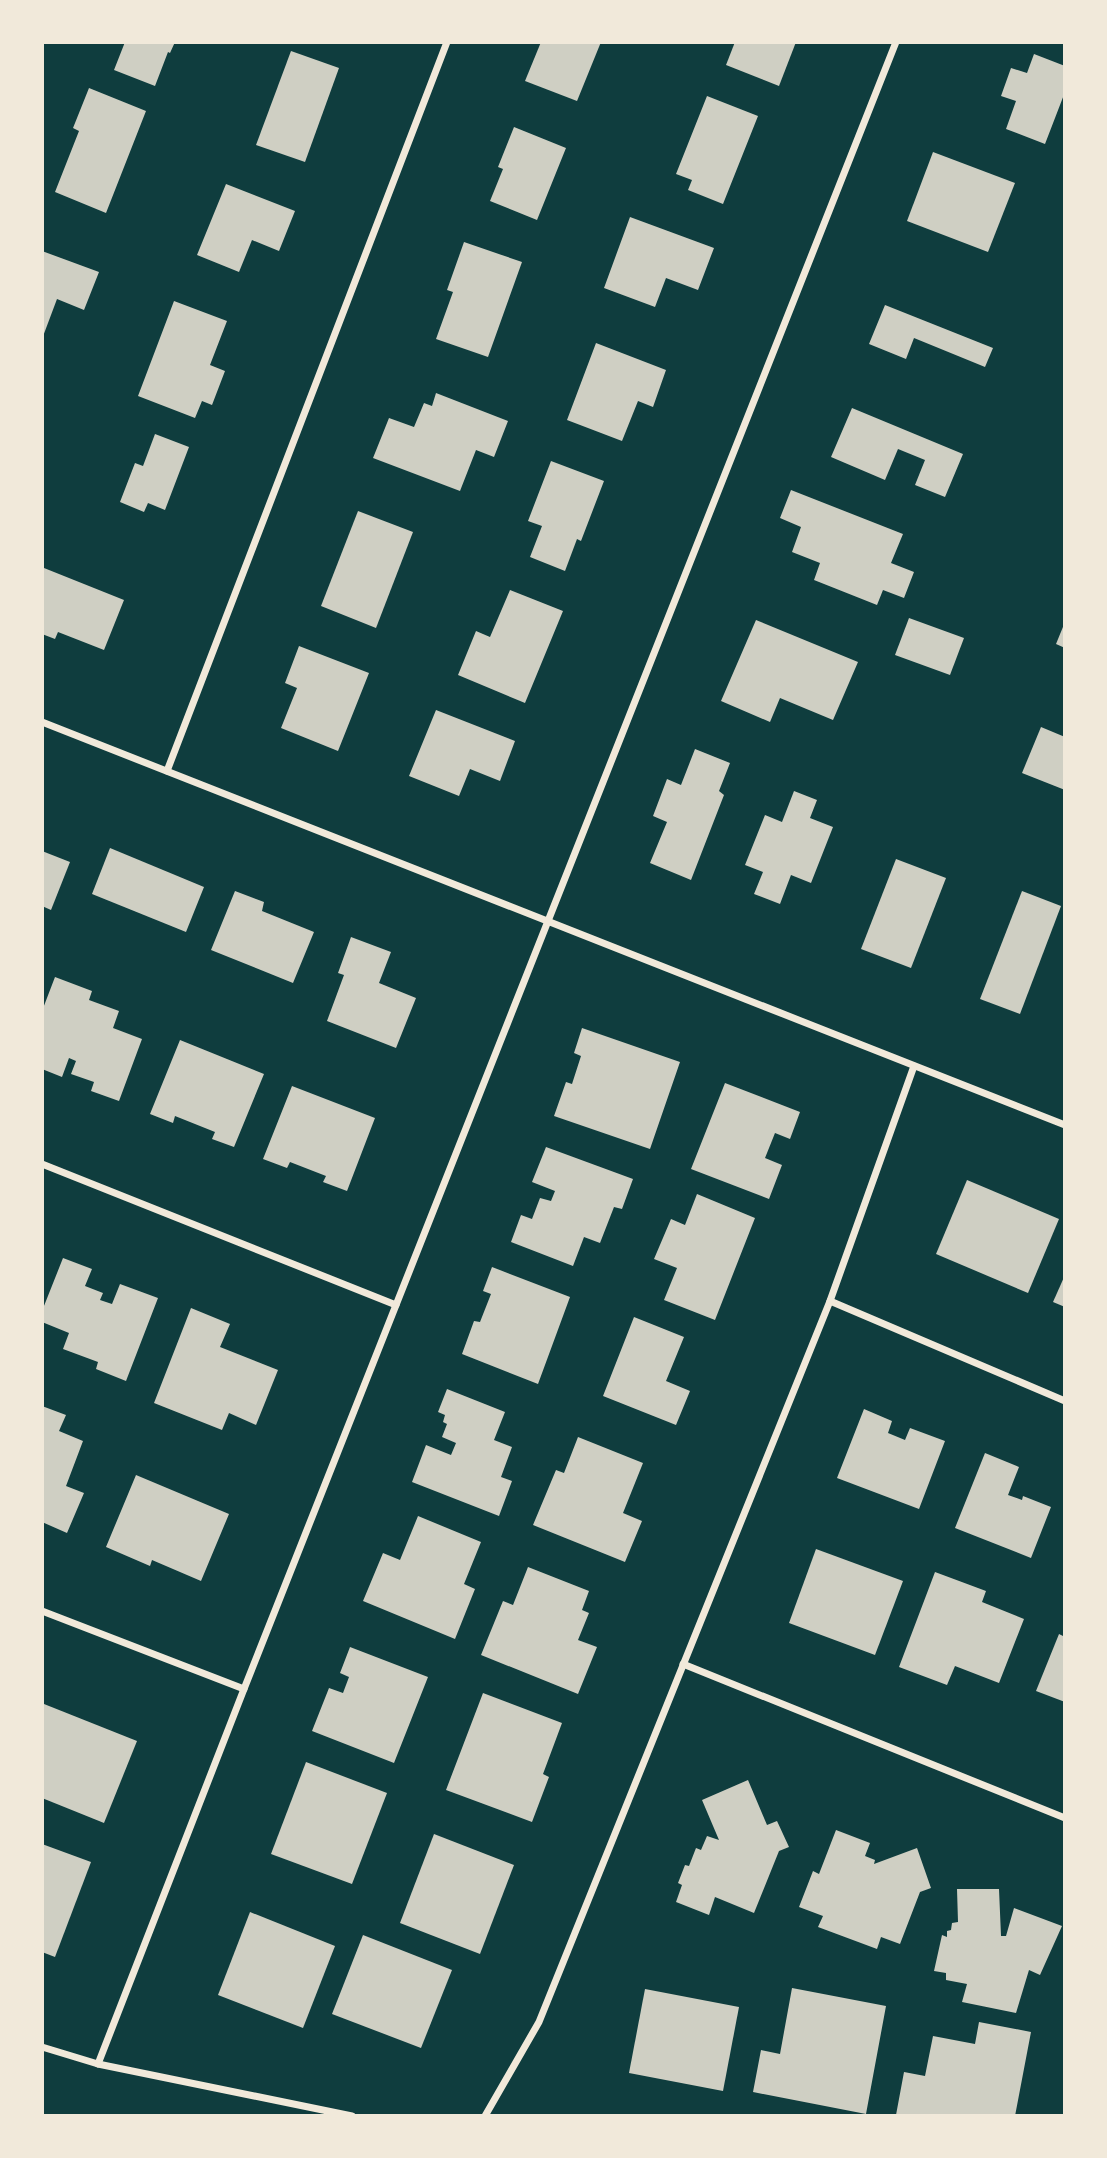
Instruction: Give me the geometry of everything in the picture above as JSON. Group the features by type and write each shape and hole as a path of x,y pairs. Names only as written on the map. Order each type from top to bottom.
{"street":[{"path":"167,771 447,42"},
{"path":"98,2064 896,42"},
{"path":"42,722 1065,1125"},
{"path":"485,2116 539,2022 830,1301 914,1066"},
{"path":"42,1164 396,1305"},
{"path":"830,1301 1065,1401"},
{"path":"42,1611 244,1689"},
{"path":"683,1664 1065,1818"},
{"path":"42,2047 98,2064 352,2116"}],"building":[{"path":"125,42 175,42 170,53 168,52 155,86 114,70"},
{"path":"541,42 601,42 577,101 525,81"},
{"path":"735,42 796,42 779,86 726,65"},
{"path":"291,51 339,68 305,162 256,145"},
{"path":"1034,54 1065,66 1065,92 1045,144 1006,129 1016,101 1001,96 1011,68 1027,73"},
{"path":"89,88 146,111 106,213 55,192 79,131 73,128"},
{"path":"707,96 758,116 723,204 688,190 692,180 676,174"},
{"path":"514,127 566,148 537,220 490,201 503,169 498,167"},
{"path":"933,152 1015,183 988,252 907,221"},
{"path":"226,184 295,211 279,251 252,240 239,272 197,255"},
{"path":"630,217 714,248 698,290 666,278 655,307 604,288"},
{"path":"464,242 522,262 488,357 436,339 453,292 447,290"},
{"path":"42,251 99,272 84,310 57,299 42,339"},
{"path":"174,301 227,321 210,365 225,371 212,405 202,401 195,418 138,396"},
{"path":"885,305 993,348 985,367 914,338 906,359 869,344"},
{"path":"596,343 666,370 653,407 638,401 622,441 567,420"},
{"path":"436,393 508,421 494,457 476,450 460,491 373,458 389,418 414,427 424,403 432,406"},
{"path":"852,408 963,454 945,497 915,485 925,460 898,449 885,480 831,457"},
{"path":"155,434 189,447 165,510 148,503 144,512 120,502 135,463 143,466"},
{"path":"551,461 604,481 581,541 577,539 565,571 530,557 542,526 528,521"},
{"path":"791,490 903,534 891,563 914,572 904,598 883,590 877,605 814,580 820,563 792,552 801,527 780,518"},
{"path":"358,511 413,532 376,628 321,606"},
{"path":"44,568 124,600 104,650 58,632 55,639 42,634"},
{"path":"510,590 563,611 525,703 458,675 476,631 490,637"},
{"path":"909,618 964,638 950,675 895,655"},
{"path":"756,620 858,662 833,720 780,698 770,722 721,701"},
{"path":"1065,622 1065,648 1056,644"},
{"path":"299,646 369,673 338,751 281,728 297,688 285,683"},
{"path":"436,710 515,741 500,781 470,769 459,796 409,776"},
{"path":"1041,727 1065,737 1065,790 1022,773"},
{"path":"695,749 730,763 719,791 724,795 691,880 650,863 667,822 653,816 667,779 681,785"},
{"path":"794,791 817,800 810,818 833,827 811,883 791,875 780,904 754,894 763,872 745,865 765,815 782,822"},
{"path":"110,848 204,887 186,932 92,894"},
{"path":"42,851 70,862 51,910 42,906"},
{"path":"896,859 946,878 911,968 861,949"},
{"path":"235,891 264,902 262,911 314,932 293,983 211,950"},
{"path":"1022,891 1061,906 1020,1014 980,999"},
{"path":"351,937 391,952 379,983 416,998 396,1048 327,1021 344,975 338,973"},
{"path":"55,977 92,991 89,1000 119,1011 113,1028 142,1039 119,1101 91,1091 94,1082 71,1074 76,1061 69,1058 62,1077 42,1069 42,1011"},
{"path":"582,1028 680,1062 650,1149 554,1116 566,1082 572,1084 581,1056 574,1053"},
{"path":"180,1040 264,1074 234,1147 212,1139 215,1132 175,1116 173,1123 150,1114"},
{"path":"725,1083 800,1112 790,1139 775,1133 765,1158 782,1165 769,1199 691,1169"},
{"path":"292,1086 375,1118 347,1191 323,1182 326,1176 290,1162 287,1168 263,1159"},
{"path":"546,1147 633,1179 622,1209 614,1207 600,1243 584,1237 573,1266 511,1242 521,1215 532,1219 540,1198 551,1201 555,1191 532,1182"},
{"path":"967,1180 1059,1219 1028,1293 936,1254"},
{"path":"697,1194 755,1218 715,1320 664,1300 677,1268 654,1259 671,1219 685,1225"},
{"path":"63,1258 92,1269 85,1286 103,1293 100,1300 112,1304 120,1284 158,1298 126,1381 96,1369 98,1362 63,1349 69,1333 42,1322 42,1311"},
{"path":"492,1267 570,1297 538,1384 462,1354 474,1321 480,1322 491,1294 483,1291"},
{"path":"1065,1275 1065,1307 1053,1302"},
{"path":"191,1308 230,1324 220,1347 278,1370 256,1425 229,1413 222,1430 154,1403"},
{"path":"634,1317 684,1337 666,1381 690,1391 676,1425 603,1396"},
{"path":"447,1389 505,1412 494,1440 512,1447 501,1477 512,1481 499,1516 412,1482 426,1445 451,1455 456,1443 442,1437 447,1424 443,1422 445,1415 438,1412"},
{"path":"42,1406 66,1415 59,1431 83,1441 66,1486 84,1493 67,1533 42,1522"},
{"path":"864,1409 892,1421 888,1433 905,1440 910,1428 945,1441 919,1509 837,1478"},
{"path":"578,1437 643,1463 623,1513 642,1521 625,1562 533,1525 556,1470 564,1473"},
{"path":"985,1453 1019,1467 1008,1495 1022,1500 1023,1496 1051,1507 1031,1558 955,1528"},
{"path":"136,1475 229,1514 201,1581 152,1560 150,1566 106,1547"},
{"path":"418,1516 481,1542 464,1584 475,1589 455,1639 363,1601 383,1553 400,1560"},
{"path":"816,1549 903,1581 875,1655 789,1623"},
{"path":"528,1567 589,1591 582,1610 589,1613 578,1640 597,1647 578,1694 481,1655 503,1601 513,1605"},
{"path":"935,1572 986,1591 982,1602 1024,1619 999,1683 955,1666 947,1685 899,1667"},
{"path":"1059,1634 1065,1637 1065,1702 1036,1691"},
{"path":"350,1647 428,1677 394,1763 312,1731 329,1688 343,1693 349,1677 340,1673"},
{"path":"483,1693 562,1723 543,1774 549,1777 532,1822 446,1790"},
{"path":"44,1704 137,1741 104,1823 42,1798"},
{"path":"306,1762 387,1793 352,1884 271,1854"},
{"path":"748,1780 767,1825 777,1821 789,1847 779,1851 754,1913 715,1897 709,1915 676,1902 682,1885 678,1883 696,1848 701,1850 707,1836 719,1840 702,1800"},
{"path":"836,1830 870,1843 865,1856 875,1860 874,1864 917,1848 931,1888 920,1892 900,1944 881,1937 877,1949 818,1927 823,1916 799,1907 813,1871 819,1874"},
{"path":"434,1834 514,1865 480,1954 400,1923"},
{"path":"42,1844 91,1862 55,1957 42,1952"},
{"path":"957,1889 999,1889 1001,1936 1006,1936 1014,1908 1062,1926 1040,1975 1029,1970 1016,2013 962,2002 967,1984 946,1980 946,1973 934,1971 942,1935 947,1937 952,1923 958,1922"},
{"path":"250,1912 335,1946 303,2028 218,1995"},
{"path":"363,1935 452,1970 421,2048 332,2014"},
{"path":"792,1988 886,2006 866,2114 753,2092 761,2050 780,2054"},
{"path":"645,1989 739,2007 723,2091 629,2073"},
{"path":"979,2022 1031,2032 1015,2116 896,2115 904,2072 925,2076 933,2036 975,2044"}]}
